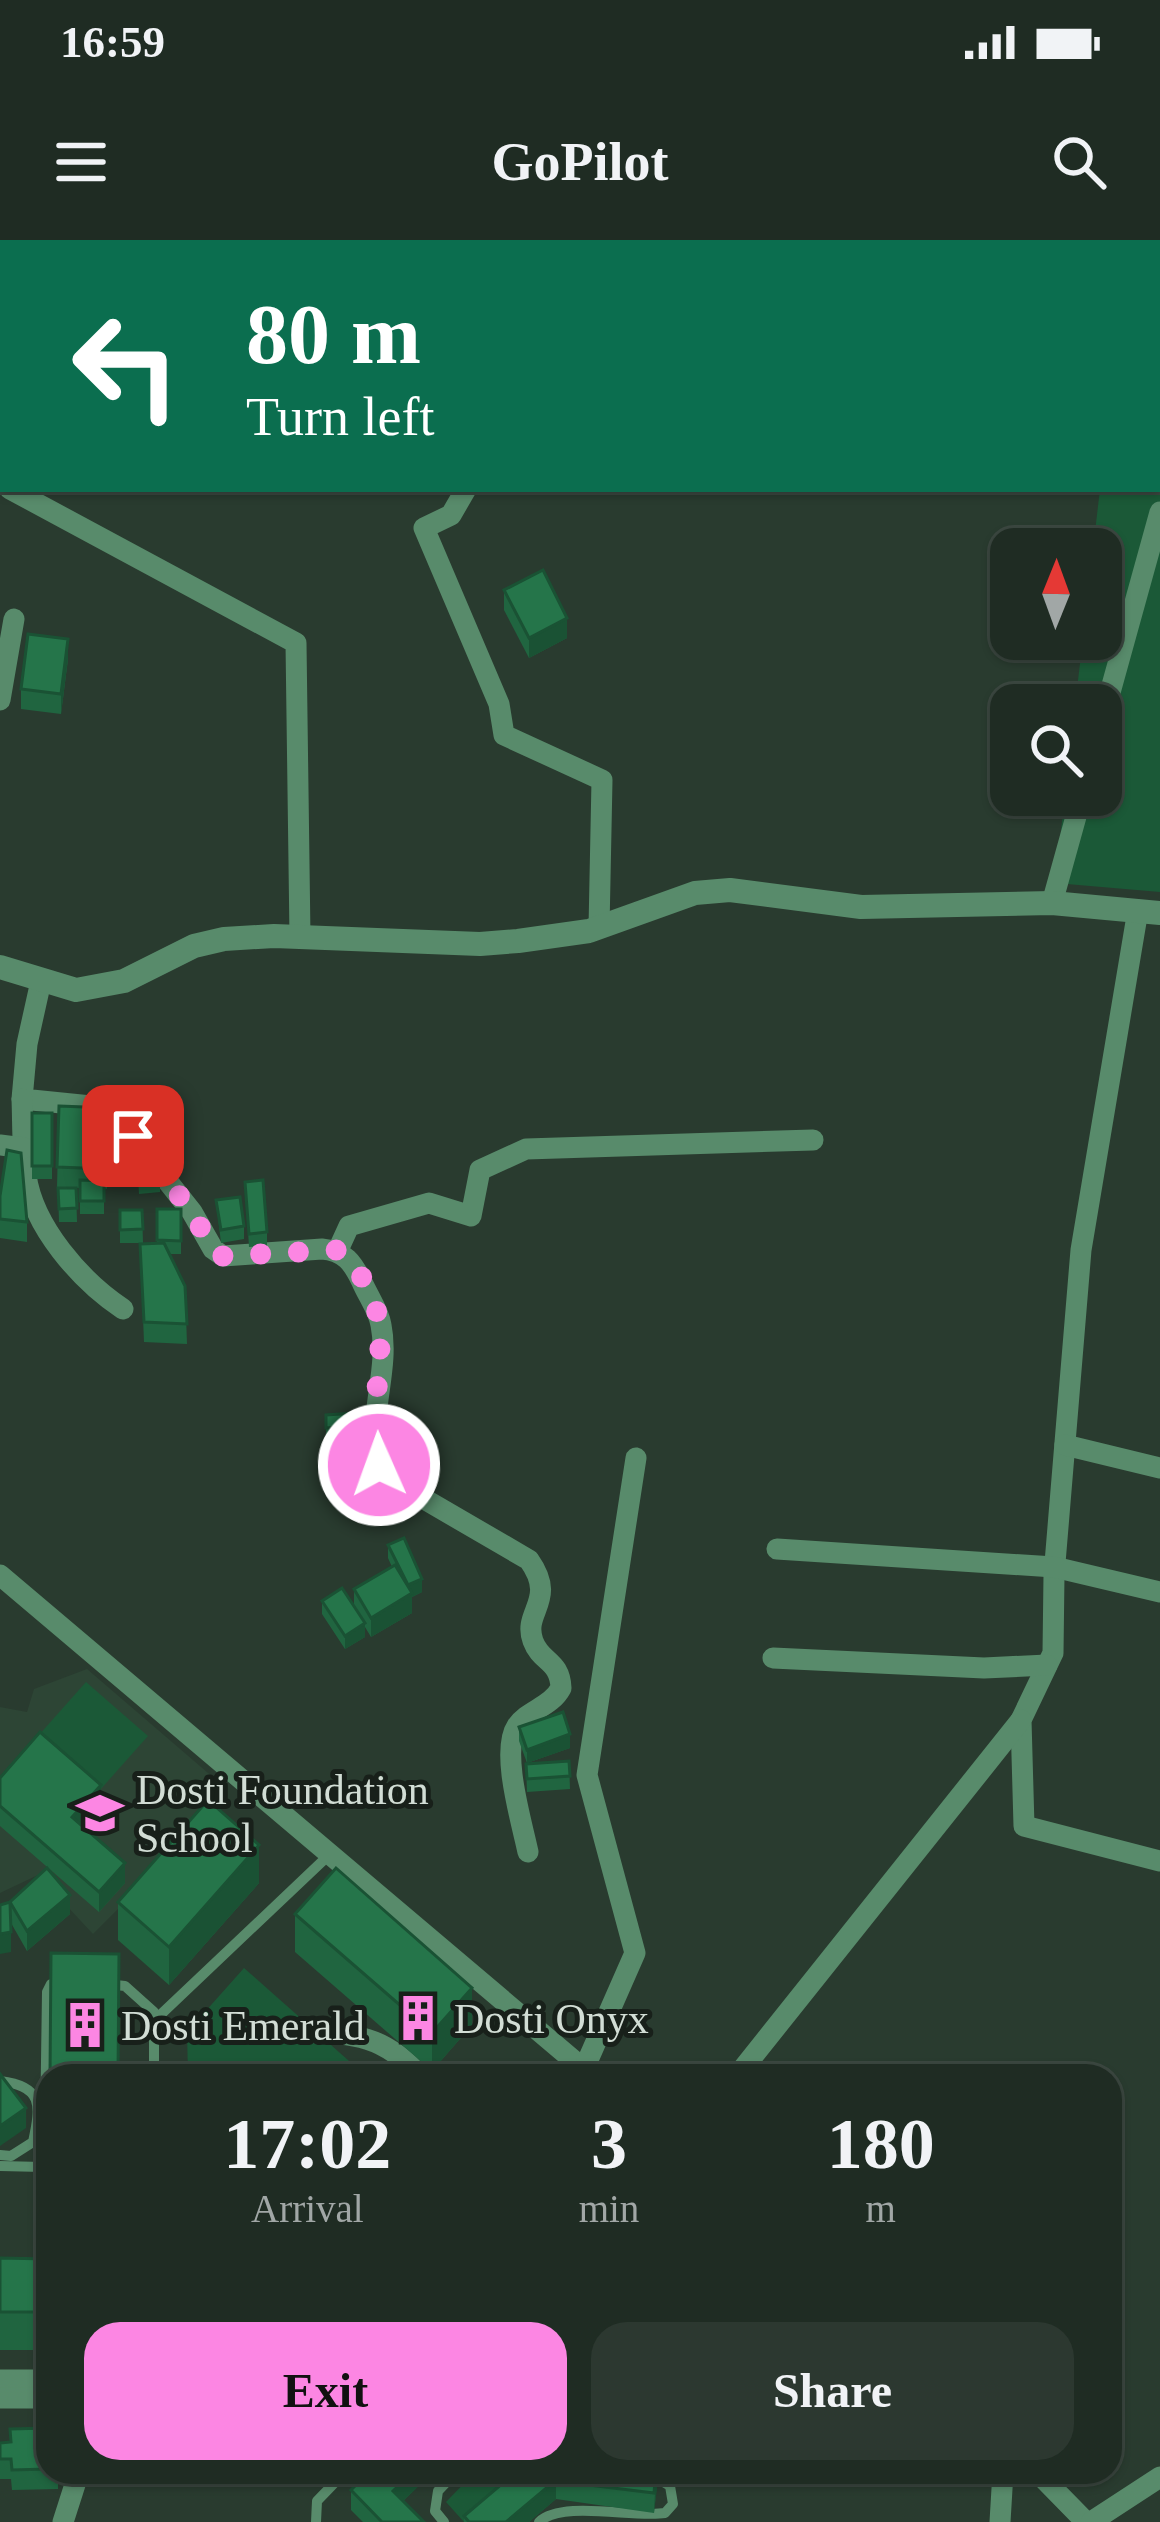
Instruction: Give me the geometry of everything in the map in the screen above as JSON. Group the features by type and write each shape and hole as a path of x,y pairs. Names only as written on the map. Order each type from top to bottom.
{"street":[{"path":"15,492 296,643 300,937"},
{"path":"464,492 451,515 424,528 499,704 504,735 602,780 599,928"},
{"path":"1112,684 1160,512"},
{"path":"0,700 14,620"},
{"path":"1052,903 1076,816"},
{"path":"0,968 76,991 124,981 194,946 224,939 480,944 599,928 695,892 730,890 861,907 1052,903 1149,912 1082,1250 1054,1567 1052,1654 1021,1720 747,2064"},
{"path":"41,981 27,1044 22,1099 26,1177 36,1208 76,1268 124,1309"},
{"path":"22,1099 91,1106 115,1115 192,1212 213,1250 223,1256 338,1250 353,1264 381,1323 383,1355 375,1420 383,1475 529,1560 541,1577 533,1644 556,1667 562,1688 556,1698 519,1722 512,1737 510,1756 528,1852"},
{"path":"338,1250 349,1226 429,1203 471,1216 480,1170 526,1149 813,1140"},
{"path":"0,1145 24,1148"},
{"path":"1065,1445 1160,1468"},
{"path":"591,2064 635,1953 587,1775 636,1458"},
{"path":"777,1549 1054,1567 1160,1592"},
{"path":"0,1575 579,2064"},
{"path":"772,1658 984,1669 1047,1665"},
{"path":"1021,1720 1024,1826 1160,1861"},
{"path":"298,2032 363,2035 410,2064"},
{"path":"0,2380 36,2380"},
{"path":"0,2398 36,2398"},
{"path":"1049,2484 1089,2522 1160,2477"},
{"path":"63,2522 75,2484"},
{"path":"1000,2522 1002,2484"}],"lane":[{"path":"156,2019 330,1854"},
{"path":"46,2064 47,1992 59,1980 72,1980"},
{"path":"92,1983 125,1986 152,2009 154,2064"},
{"path":"0,2081 29,2088 36,2100"},
{"path":"0,2155 11,2156 33,2142 36,2128"},
{"path":"0,2166 36,2167"},
{"path":"316,2522 317,2501 334,2484"},
{"path":"444,2522 435,2511 438,2491 445,2484"},
{"path":"539,2522 546,2515 573,2512 665,2513 673,2504 667,2484"}],"shaded area":[{"name":"Dosti Foundation School","path":"87,1669 222,1785 162,1865 93,1934 38,1875 0,1893 0,1707 27,1712 34,1689"}],"green space":[{"path":"1100,492 1160,492 1160,892 1055,883 1063,816 1122,816 1122,684 1078,684 1080,660 1122,660 1122,528 1095,528"},
{"path":"86,1682 148,1736 100,1790 38,1736"},
{"path":"244,1968 352,2064 188,2064 187,2032"},
{"path":"463,2484 507,2484 464,2522 446,2502"}],"building":[{"path":"543,570 567,618 529,638 504,590"},
{"path":"28,634 68,639 61,694 21,689"},
{"path":"59,1106 109,1108 107,1169 57,1167"},
{"path":"32,1113 52,1113 52,1166 32,1166"},
{"path":"114,1133 160,1179 139,1181 138,1162 114,1162"},
{"path":"7,1150 21,1153 27,1222 0,1219"},
{"path":"80,1180 104,1181 104,1201 80,1201"},
{"path":"263,1180 267,1232 249,1234 245,1182"},
{"path":"58,1188 76,1188 77,1208 59,1209"},
{"path":"240,1197 244,1226 221,1230 216,1200"},
{"path":"157,1209 181,1209 181,1241 157,1240"},
{"path":"120,1210 142,1210 143,1229 120,1230"},
{"path":"164,1243 185,1286 187,1324 144,1322 140,1244"},
{"path":"370,1412 371,1425 326,1428 326,1415"},
{"path":"392,1436 424,1436 423,1453 392,1453"},
{"path":"404,1538 422,1579 408,1585 388,1545"},
{"path":"395,1565 412,1593 371,1618 354,1589"},
{"path":"342,1588 365,1623 345,1636 322,1601"},
{"path":"563,1712 570,1734 527,1750 519,1727"},
{"path":"40,1732 101,1785 72,1817 125,1863 99,1892 0,1806 0,1778"},
{"path":"569,1761 570,1776 527,1779 526,1764"},
{"path":"208,1800 259,1845 169,1947 118,1902"},
{"path":"47,1868 70,1895 27,1931 10,1902"},
{"path":"336,1868 472,1988 432,2033 295,1914"},
{"path":"10,1902 11,1932 0,1934 0,1905"},
{"name":"Dosti Emerald","path":"51,1953 119,1954 118,2064 50,2064"},
{"path":"0,2074 26,2108 0,2126"},
{"path":"0,2258 36,2259 36,2312 0,2312"},
{"path":"36,2428 36,2469 12,2470 11,2459 0,2459 0,2443 11,2442 10,2429"},
{"path":"357,2484 400,2484 393,2491 424,2522 382,2522 351,2490"},
{"path":"502,2484 551,2484 506,2522 469,2522 464,2516"},
{"path":"580,2484 655,2484 654,2493"}],"place":[{"name":"Dosti Foundation School","path":"100,1813"},
{"name":"Dosti Onyx","path":"418,2018"},
{"name":"Dosti Emerald","path":"85,2025"}],"route":[{"path":"133,1136 192,1212 213,1250 223,1256 322,1249 338,1250 353,1264 381,1323 383,1355 375,1420 379,1465"}]}
